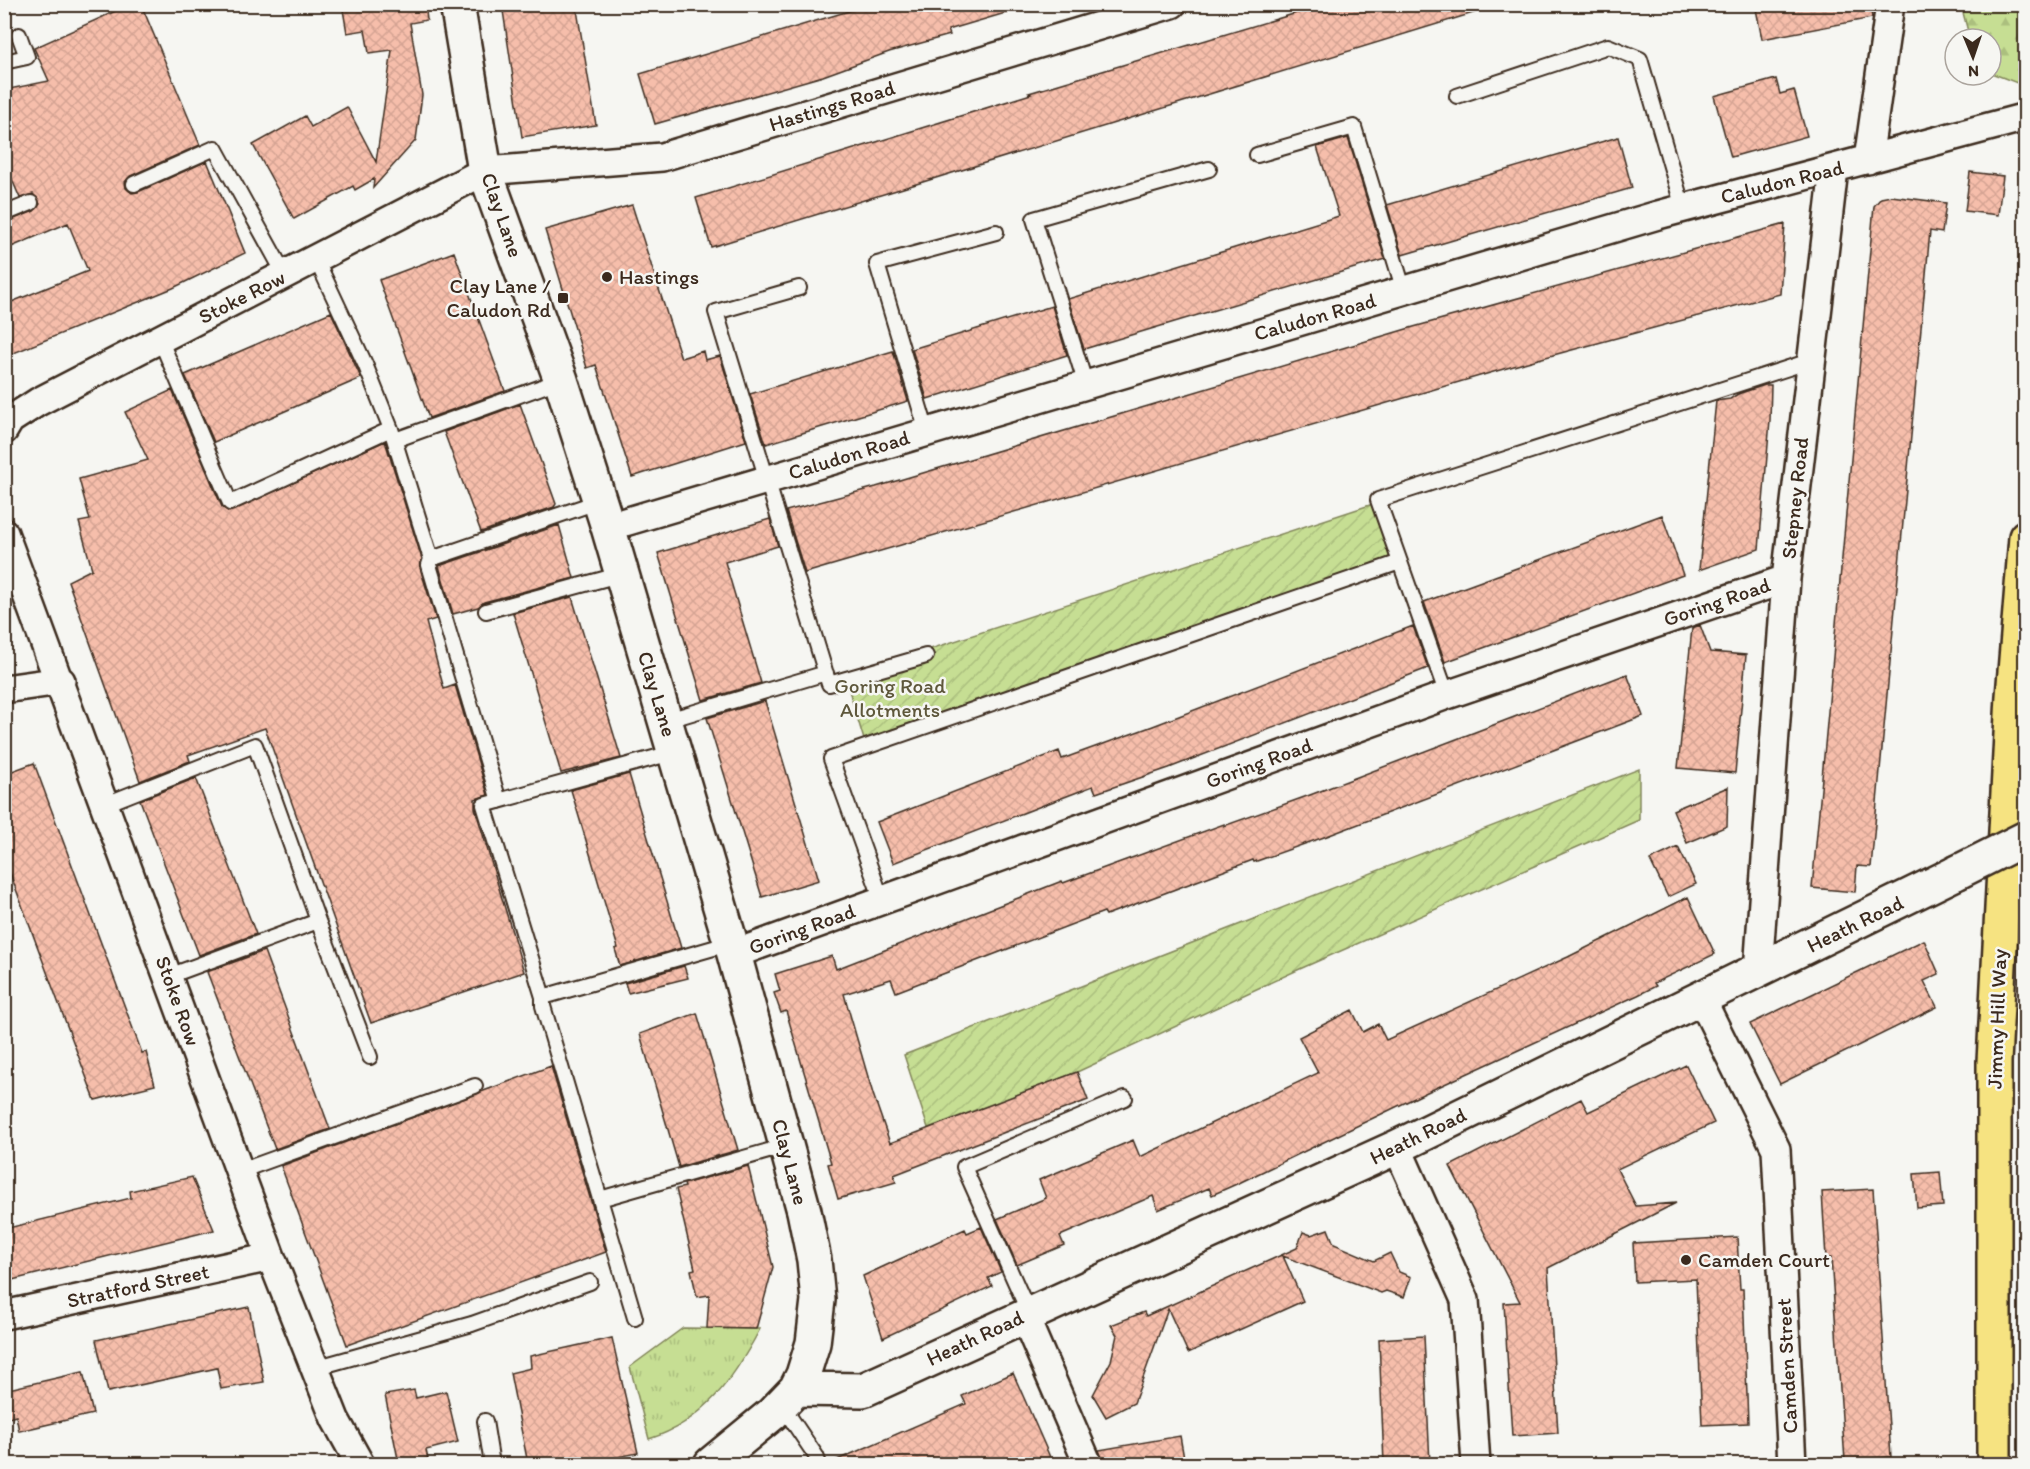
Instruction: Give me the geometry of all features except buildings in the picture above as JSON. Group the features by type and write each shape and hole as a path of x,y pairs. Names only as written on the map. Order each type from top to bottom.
{"highway":[{"name":"Jimmy Hill Way","path":"1994,1464 1994,1062 2013,696 2025,537"}],"street":[{"name":"Clay Lane","path":"457,4 485,171 561,380 604,514 733,948 804,1211 818,1300 813,1343 789,1397"},
{"name":"Hastings Road","path":"485,171 662,157 1172,4"},
{"path":"1868,160 1890,4"},
{"name":"Caludon Road","path":"604,514 768,479 1683,208 2013,120"},
{"name":"Stepney Road","path":"1758,971 1786,579 1834,169"},
{"name":"Stoke Row","path":"4,430 10,420 38,402 485,171"},
{"name":"Stoke Row","path":"4,533 61,681 271,1257 335,1419 360,1464"},
{"name":"Goring Road","path":"733,948 882,900 1447,695 1786,579"},
{"path":"4,689 61,681"},
{"name":"Heath Road","path":"789,1397 863,1390 1397,1147 2025,838"},
{"name":"Camden Street","path":"1701,998 1776,1149 1792,1464"},
{"path":"1397,1147 1465,1299 1476,1464"},
{"name":"Stratford Street","path":"4,1315 271,1257"},
{"path":"1026,1314 1088,1464"},
{"path":"712,1463 789,1397"}],"lane":[{"path":"4,62 27,57 19,35"},
{"path":"1457,96 1608,46 1640,59 1683,208"},
{"path":"1257,155 1354,127 1404,291"},
{"path":"134,184 215,148 285,275"},
{"path":"1086,385 1034,219 1209,168"},
{"path":"4,214 31,203"},
{"path":"927,432 877,264 996,232"},
{"path":"316,259 365,364 393,435 431,559 429,565 499,801"},
{"path":"800,288 716,312 826,673 830,684 926,656"},
{"path":"160,339 230,503 393,435 561,380"},
{"path":"1447,695 1378,500 1810,361"},
{"path":"431,559 604,514"},
{"path":"882,900 831,759 1400,562"},
{"path":"486,611 622,574"},
{"path":"665,721 826,673"},
{"path":"106,804 255,745 370,1057"},
{"path":"636,1318 543,1006 543,997 484,805 675,752"},
{"path":"169,976 318,921"},
{"path":"543,997 733,948"},
{"path":"240,1171 476,1086"},
{"path":"1026,1314 964,1167 1125,1098"},
{"path":"600,1200 786,1146"},
{"path":"315,1368 460,1327 590,1282"},
{"path":"789,1397 819,1464"},
{"path":"485,1421 492,1464"}],"green space":[{"path":"1961,5 2025,5 2025,86 2003,78 2003,27 1967,27"},
{"name":"Goring Road Allotments","path":"1376,503 1392,559 865,743 845,677"},
{"path":"1639,769 1639,820 1302,968 1077,1072 928,1128 904,1055"},
{"path":"683,1328 760,1329 728,1381 701,1410 686,1422 649,1439 630,1367"}],"place":[{"name":"Hastings","path":"607,277"},
{"name":"Clay Lane / Caludon Rd","path":"563,298"},
{"name":"Camden Court","path":"1686,1260"}]}
